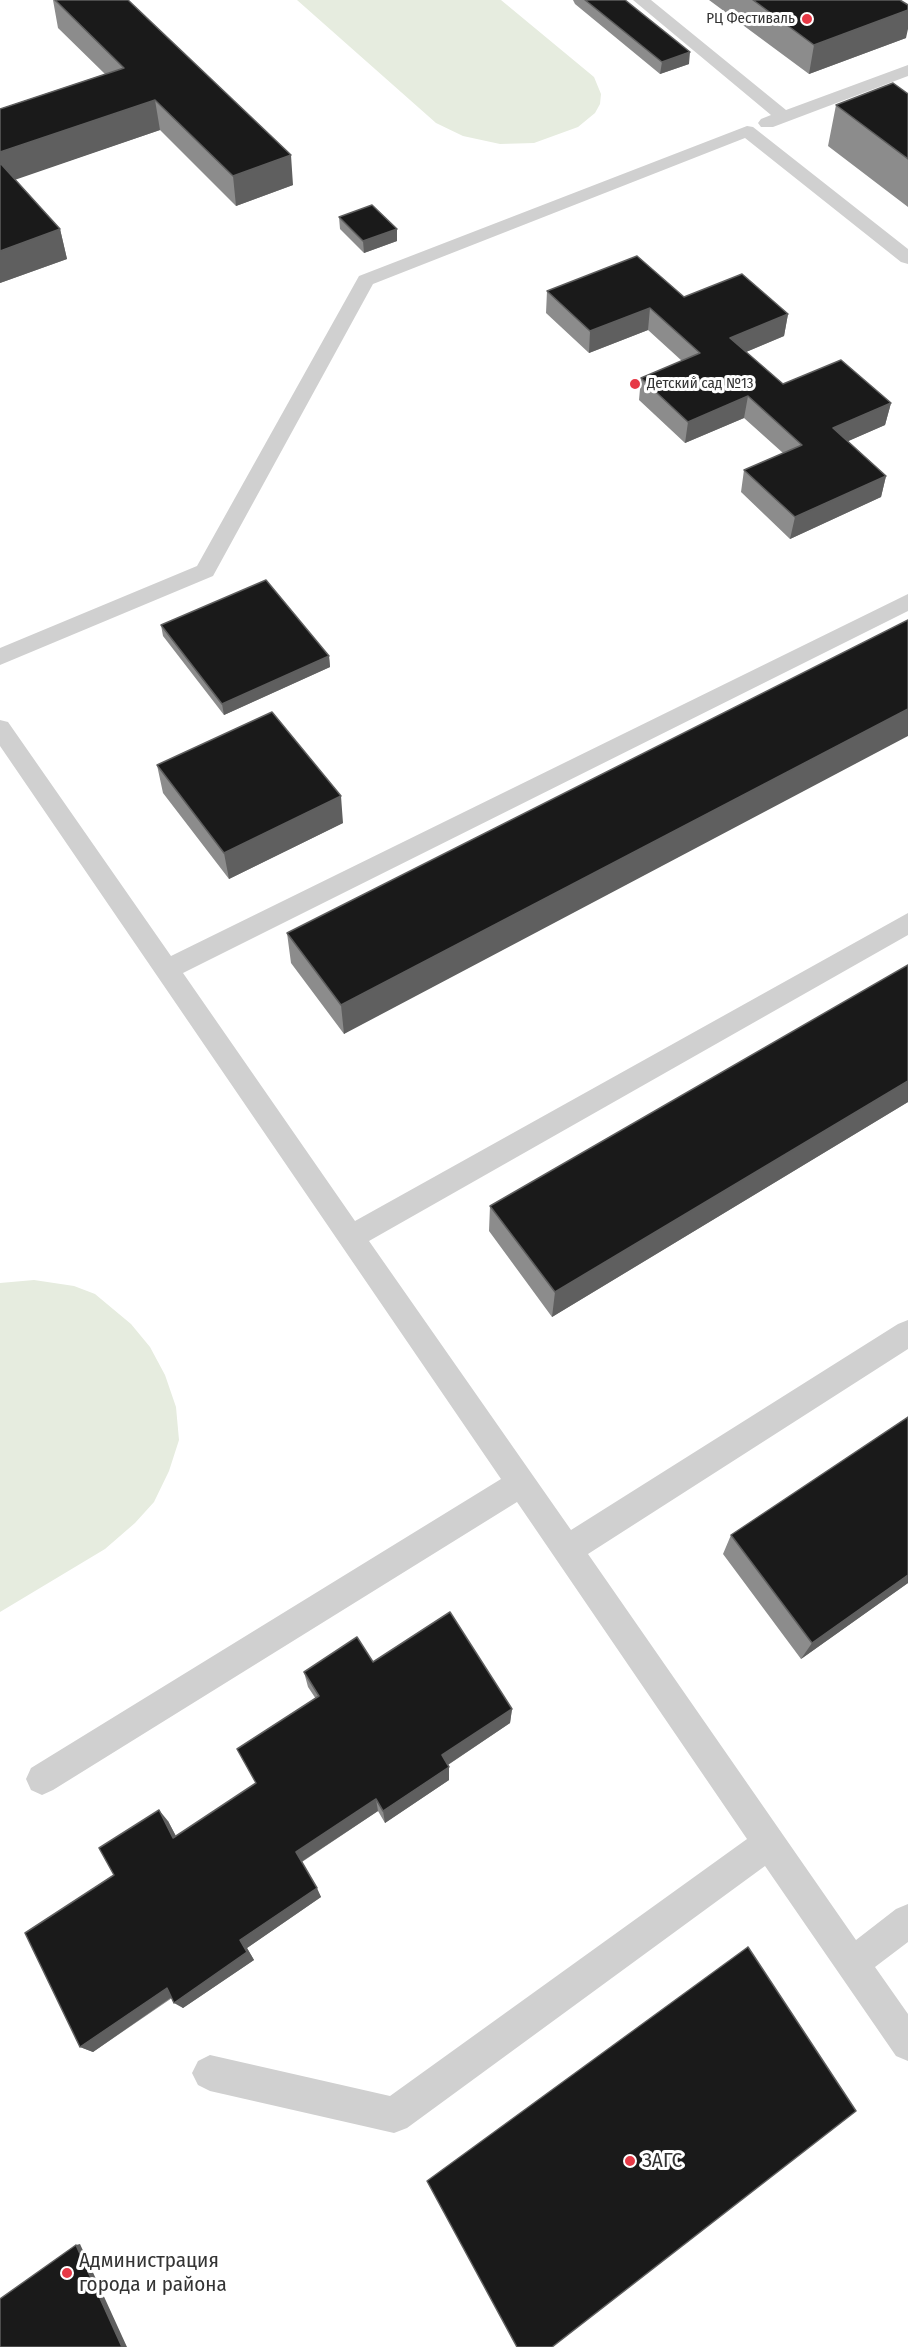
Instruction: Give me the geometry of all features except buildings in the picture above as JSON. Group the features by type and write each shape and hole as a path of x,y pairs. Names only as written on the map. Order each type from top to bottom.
{"lane":[{"path":"641,0 784,117"},
{"path":"0,657 205,571 366,280 908,70"},
{"path":"747,131 908,258"},
{"path":"167,970 908,602"},
{"path":"0,728 908,2044"},
{"path":"351,1237 908,923"},
{"path":"567,1551 908,1333"},
{"path":"42,1779 521,1482"},
{"path":"210,2073 394,2115 770,1843"},
{"path":"852,1964 908,1921"}],"shaded area":[{"path":"297,0 501,0 594,77 601,94 600,104 595,113 578,127 534,143 500,144 463,136 436,123"},
{"path":"34,1280 74,1286 95,1294 131,1324 150,1347 165,1375 176,1407 179,1440 169,1471 154,1502 135,1523 105,1549 0,1612 0,1283"}],"place":[{"name":"РЦ Фестиваль","path":"807,19"},
{"name":"Детский сад №13","path":"635,384"},
{"name":"ЗАГС","path":"630,2161"},
{"name":"Администрация города и района","path":"67,2273"}]}
